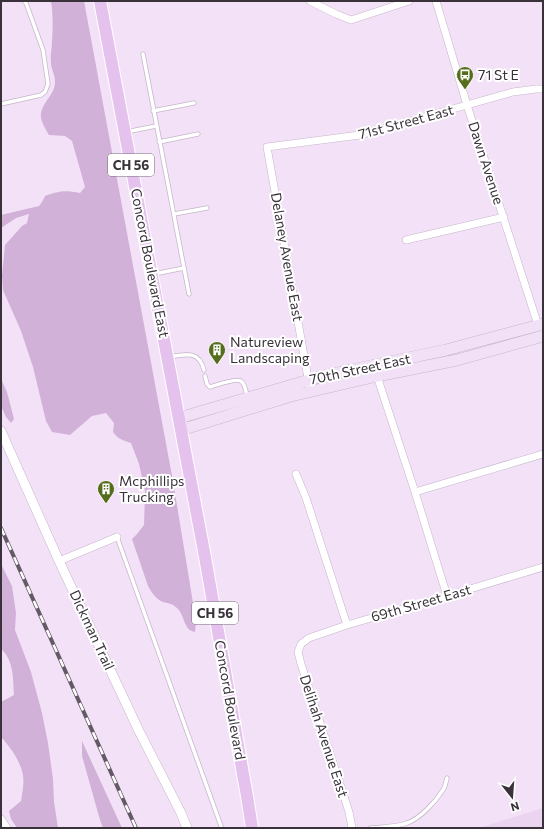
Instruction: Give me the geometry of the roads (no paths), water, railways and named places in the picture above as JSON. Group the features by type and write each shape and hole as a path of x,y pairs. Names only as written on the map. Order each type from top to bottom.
{"main road":[{"name":"Concord Boulevard East","path":"100,1 180,424"},
{"name":"70th Street East","path":"180,424 250,403 291,396 323,376 446,350 541,324"},
{"name":"70th Street East","path":"310,385 377,376 456,360 542,338"},
{"name":"Concord Boulevard","path":"180,424 206,557 252,828"}],"street":[{"path":"310,1 351,20 409,1"},
{"name":"Dawn Avenue","path":"436,1 467,105 541,324"},
{"name":"71st Street East","path":"267,147 360,136 513,92 543,89"},
{"name":"Delaney Avenue East","path":"267,147 310,385"},
{"path":"406,240 504,217"},
{"path":"541,324 542,338"},
{"path":"377,376 447,596"},
{"name":"Dickman Trail","path":"1,431 59,561 139,731 181,813 187,828"},
{"path":"415,492 543,454"},
{"path":"296,474 306,498 347,624"},
{"path":"59,561 117,537"},
{"name":"69th Street East","path":"301,644 309,638 347,624 543,567"},
{"name":"Delihah Avenue East","path":"301,644 298,652 301,664 349,812 352,828"},
{"path":"1,819 8,828"}],"lane":[{"path":"1,104 41,95 45,92 48,84 43,50 24,1"},
{"path":"143,54 189,294"},
{"path":"153,111 194,103"},
{"path":"125,132 156,126"},
{"path":"159,142 198,134"},
{"path":"174,214 208,208"},
{"path":"152,274 184,268"},
{"path":"168,358 181,355 194,355 198,358 204,370"},
{"path":"205,376 207,384 210,387 236,380 241,382 250,403"},
{"path":"117,537 221,826"},
{"path":"370,828 407,823 416,818 425,812 438,797 444,789 447,778"}],"railway":[{"path":"1,528 136,828"}],"place":[{"name":"71 St E","path":"465,90"},
{"name":"Natureview Landscaping","path":"217,365"},
{"name":"Mcphillips Trucking","path":"106,504"}]}
